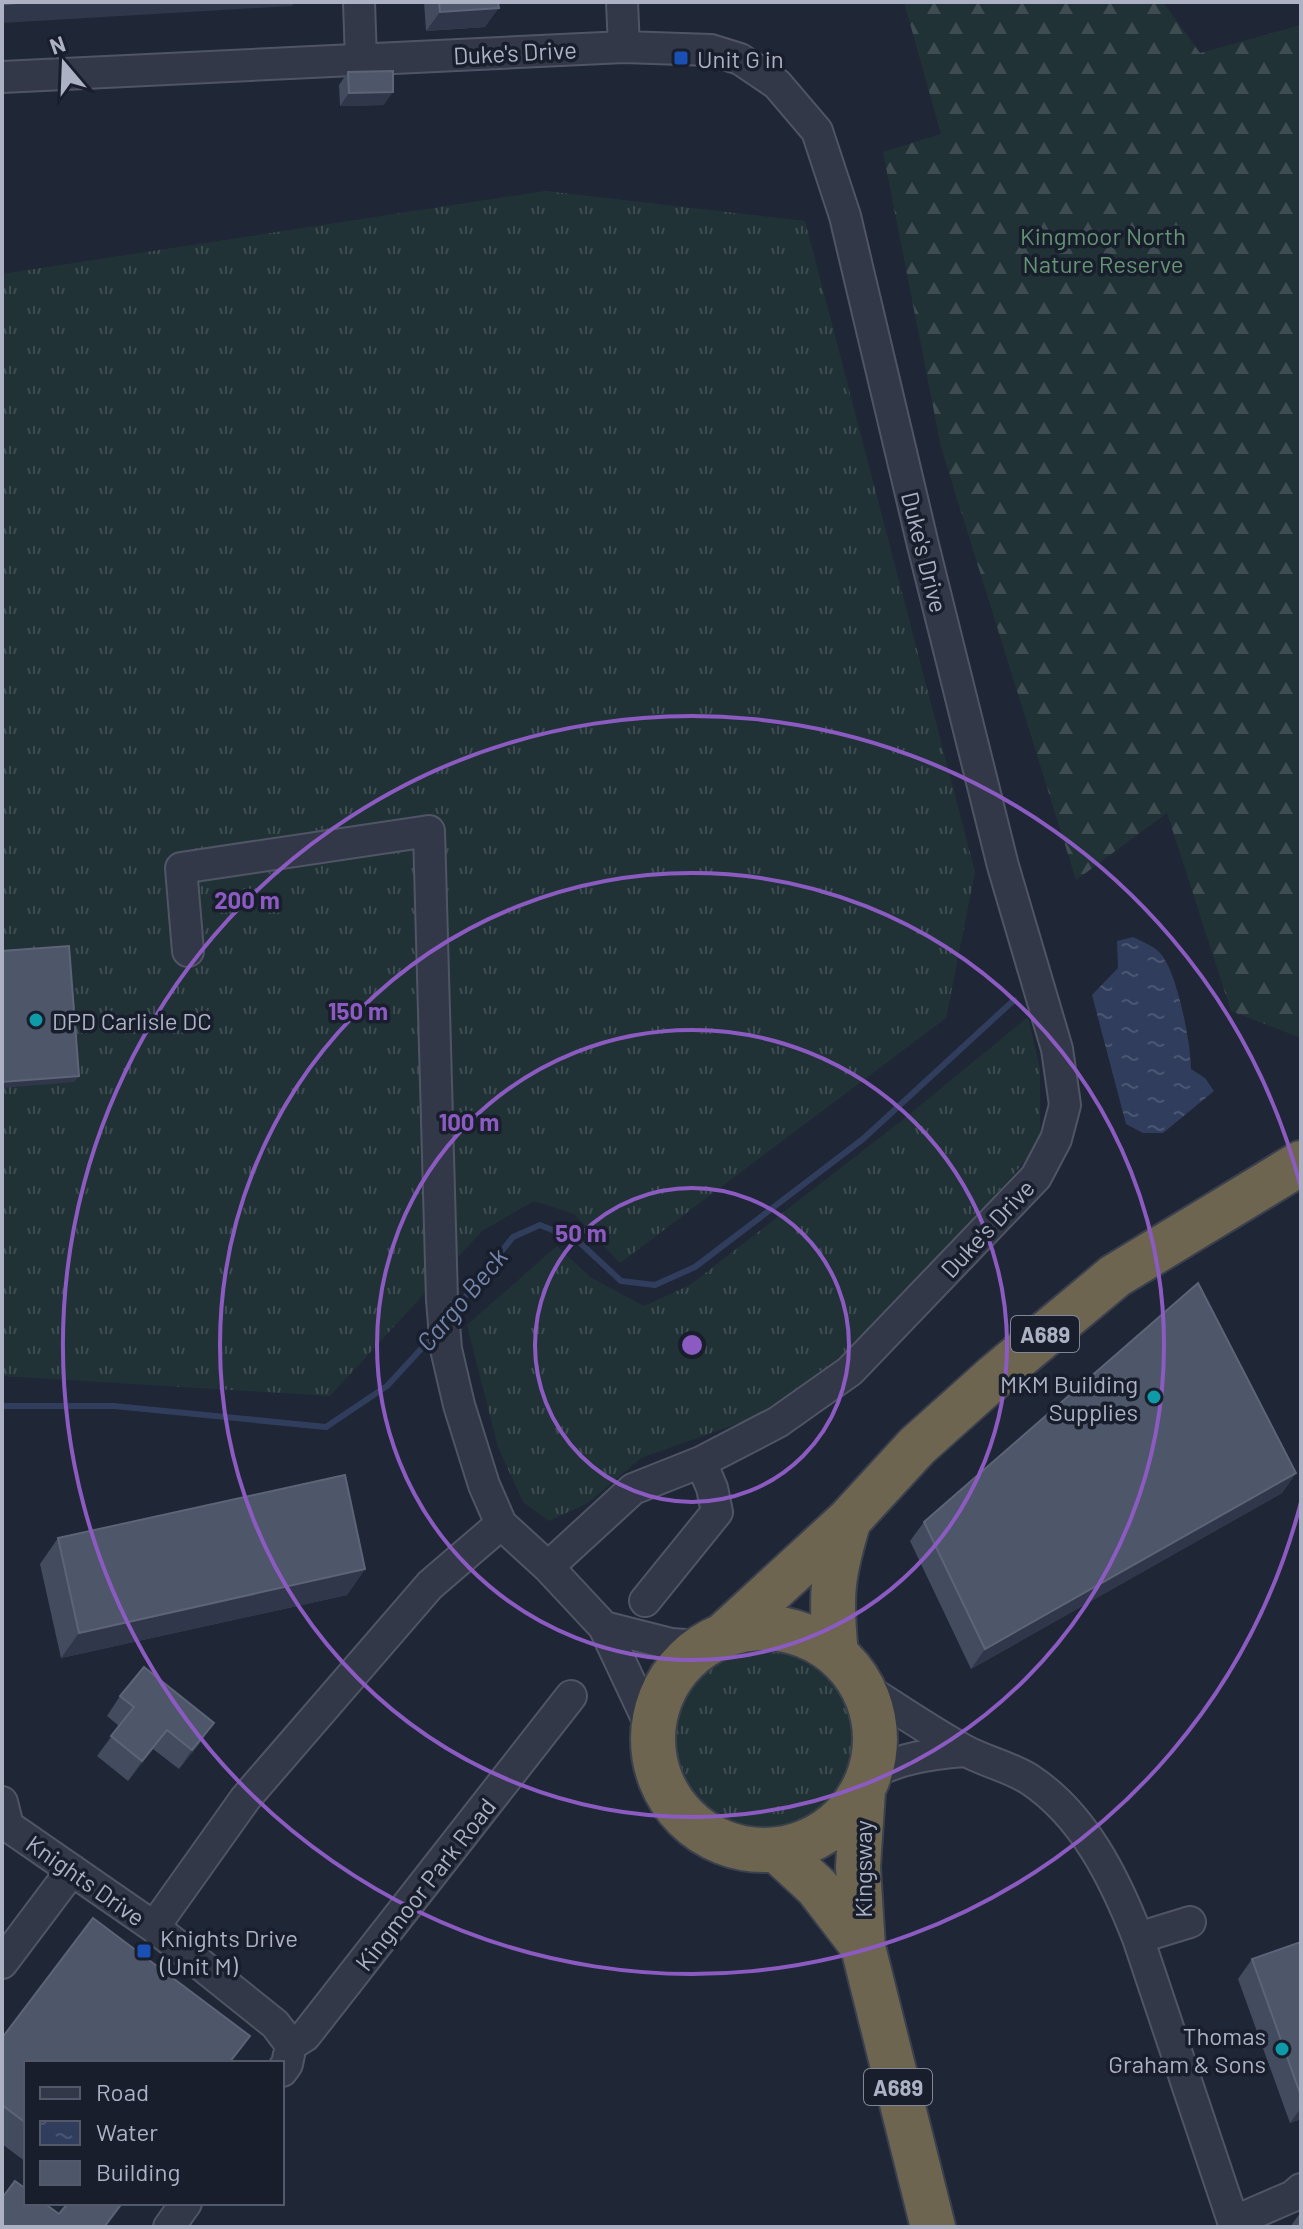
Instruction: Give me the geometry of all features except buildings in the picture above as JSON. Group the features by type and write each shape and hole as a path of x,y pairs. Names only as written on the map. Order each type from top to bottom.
{"highway":[{"name":"A689","path":"713,1640 754,1627 783,1629 812,1638 836,1654 863,1687 874,1721 875,1748 866,1783 847,1813 827,1831 803,1844 777,1850 744,1849 712,1839 685,1819 665,1793 654,1762 652,1729 660,1696 677,1668 849,1520 917,1446 994,1377 1115,1276 1285,1172"},
{"name":"A689","path":"836,1654 832,1585 849,1520"},
{"name":"Kingsway","path":"866,1783 858,1867 863,1947 933,2227"},
{"name":"Kingsway","path":"777,1850 817,1887 863,1947"}],"street":[{"path":"359,2 361,60"},
{"path":"622,2 624,47"},
{"name":"Duke's Drive","path":"2,77 624,47 711,50 740,59 777,84 817,131 845,216 1003,866 1057,1049 1065,1105 1056,1139 1036,1177 859,1361 778,1422 701,1462 633,1489 548,1567"},
{"path":"188,951 181,868 429,831 442,1300 446,1349 459,1405 484,1485 501,1524 548,1567 604,1627 652,1729"},
{"path":"645,1601 717,1512 712,1488 701,1462"},
{"path":"154,1927 255,1787 430,1585 501,1524"},
{"path":"604,1627 671,1644 713,1640"},
{"path":"863,1687 964,1751 1029,1779 1059,1806 1098,1850 1125,1903 1138,1938 1234,2224 1293,2196 1301,2189"},
{"name":"Kingmoor Park Road","path":"287,2058 571,1696"},
{"path":"866,1783 893,1763 918,1756 964,1751"},
{"name":"Knights Drive","path":"4,1819 154,1927 275,2024 287,2058"},
{"path":"2,1963 72,1870"},
{"path":"1138,1938 1190,1922"},
{"path":"169,2227 185,2205"}],"green space":[{"name":"Kingmoor North Nature Reserve","path":"904,2 1163,2 1200,53 1301,25 1301,1038 1231,1011 1167,813 1076,880 941,447 883,152 941,134"},
{"path":"545,191 805,221 975,872 946,1018 620,1263 574,1214 534,1201 482,1231 330,1396 2,1376 2,274"},
{"path":"1028,1017 1040,1069 1040,1144 954,1242 853,1347 759,1416 641,1458 588,1503 549,1521 523,1502 498,1447 467,1325 557,1246 590,1277 644,1306 690,1285 900,1122"},
{"path":"765,1644 801,1651 832,1672 853,1703 860,1739 853,1775 832,1806 801,1827 765,1834 729,1827 698,1806 677,1775 670,1739 677,1703 698,1672 729,1651"}],"water":[{"path":"1133,937 1154,948 1166,962 1182,1008 1191,1069 1205,1078 1214,1091 1163,1133 1143,1133 1126,1124 1092,995 1118,968 1117,941"}],"waterway":[{"name":"Cargo Beck","path":"453,1312 513,1237 540,1225 577,1240 621,1281 655,1285 695,1267 863,1139 1014,1000"},
{"name":"Cargo Beck","path":"2,1406 114,1406 326,1427 387,1386 433,1336"}],"place":[{"name":"Unit G in","path":"681,58"},
{"name":"DPD Carlisle DC","path":"36,1020"},
{"name":"MKM Building Supplies","path":"1154,1397"},
{"name":"Knights Drive (Unit M)","path":"144,1951"},
{"name":"Thomas Graham & Sons","path":"1282,2049"}]}
